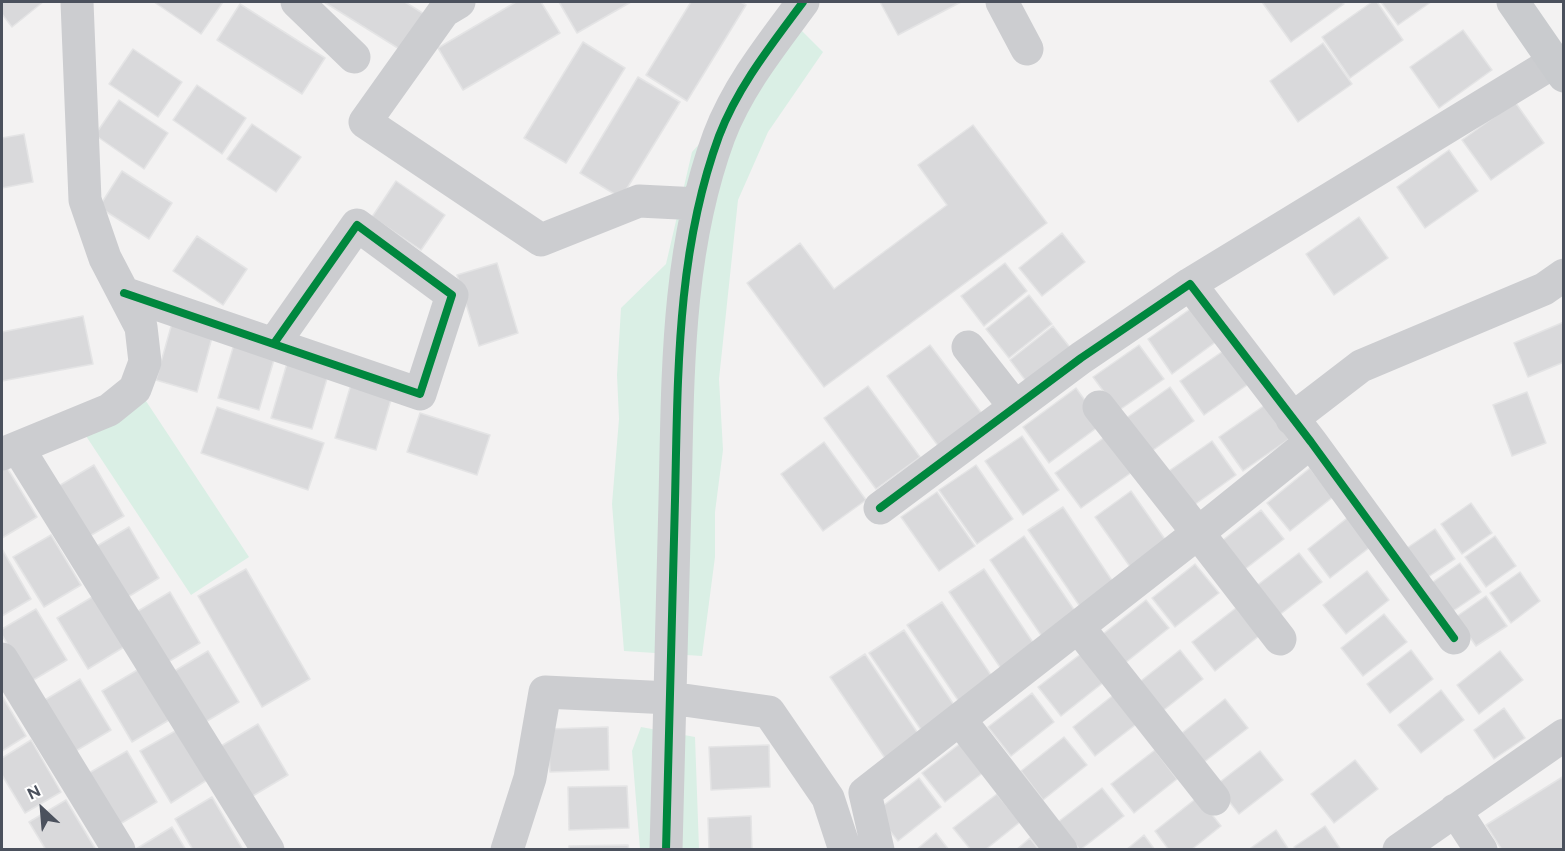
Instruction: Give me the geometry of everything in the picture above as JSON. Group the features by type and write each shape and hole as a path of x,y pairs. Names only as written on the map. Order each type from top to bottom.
{"main road":[{"path":"1513,2 1559,69"}],"street":[{"path":"76,2 85,200 105,258 141,327 145,362 135,389 109,410 10,451 268,849"},
{"path":"297,2 354,57"},
{"path":"459,2 444,11 365,122 541,240 639,201 699,204"},
{"path":"666,849 678,379 683,293 699,204 720,135 753,70 803,2"},
{"path":"1002,2 1028,49"},
{"path":"880,508 1081,358 1190,284 1559,69"},
{"path":"124,293 275,342 420,394 452,295 357,225 275,342"},
{"path":"878,849 866,793 961,721 1198,533 1301,431 1361,366 1544,290 1563,275"},
{"path":"1190,284 1454,638"},
{"path":"968,347 1015,407"},
{"path":"1099,407 1280,639"},
{"path":"1079,628 1214,799"},
{"path":"2,659 119,849"},
{"path":"507,849 530,778 545,692 670,698 769,712 828,798 845,849"},
{"path":"961,721 1061,849"},
{"path":"1400,849 1563,735"},
{"path":"1455,810 1481,849"}],"green space":[{"path":"802,31 823,52 768,132 738,200 719,379 723,450 715,512 715,557 702,656 624,651 612,504 619,419 617,375 621,308 666,264 692,152"},
{"path":"144,398 249,557 191,595 86,436"},
{"path":"641,727 695,737 699,849 640,849 632,751"}],"building":[{"path":"2,2 43,2 12,27 2,14"},
{"path":"154,2 223,2 201,34"},
{"path":"324,2 405,2 424,14 401,50"},
{"path":"516,2 541,2 560,33 463,90 438,48"},
{"path":"559,2 631,2 577,33"},
{"path":"691,2 741,2 746,5 687,101 646,75"},
{"path":"880,2 961,2 898,35"},
{"path":"1262,2 1342,2 1344,4 1291,42"},
{"path":"1372,2 1377,2 1403,40 1350,78 1322,37"},
{"path":"1381,2 1431,2 1398,25"},
{"path":"240,4 325,58 302,94 217,40"},
{"path":"1463,30 1492,70 1439,108 1410,67"},
{"path":"583,42 625,68 566,163 524,138"},
{"path":"1323,43 1352,84 1298,122 1270,81"},
{"path":"133,49 182,82 158,117 109,84"},
{"path":"638,77 680,102 621,198 580,173"},
{"path":"197,85 246,118 222,154 173,120"},
{"path":"119,100 168,133 144,169 95,135"},
{"path":"1515,102 1544,143 1491,180 1462,140"},
{"path":"252,124 301,157 276,192 227,159"},
{"path":"973,125 1047,223 824,387 747,283 800,243 834,289 947,205 918,165"},
{"path":"24,134 33,182 2,188 2,138"},
{"path":"1449,150 1478,191 1425,228 1397,187"},
{"path":"122,171 172,203 149,239 99,207"},
{"path":"396,181 445,215 421,250 372,217"},
{"path":"1359,217 1388,258 1334,295 1306,254"},
{"path":"1062,233 1085,262 1042,296 1019,268"},
{"path":"197,236 247,269 223,305 173,271"},
{"path":"497,263 518,333 479,346 457,275"},
{"path":"1005,263 1027,291 984,326 961,296"},
{"path":"1029,295 1052,324 1009,358 986,329"},
{"path":"1193,307 1217,341 1172,374 1148,339"},
{"path":"83,316 93,364 2,381 2,332"},
{"path":"1564,322 1564,362 1528,377 1514,343"},
{"path":"172,323 213,334 197,392 156,380"},
{"path":"1053,326 1076,355 1032,389 1010,360"},
{"path":"235,341 276,353 259,410 218,398"},
{"path":"930,345 983,415 939,447 887,376"},
{"path":"1139,345 1164,379 1118,411 1093,377"},
{"path":"1226,349 1250,383 1204,415 1180,381"},
{"path":"288,360 329,372 312,429 271,418"},
{"path":"352,381 393,393 376,450 335,438"},
{"path":"868,386 920,457 876,489 824,418"},
{"path":"1170,387 1194,421 1149,453 1125,419"},
{"path":"1076,388 1102,424 1049,463 1023,427"},
{"path":"1527,392 1546,443 1512,456 1493,405"},
{"path":"1265,405 1289,439 1243,471 1219,437"},
{"path":"217,407 324,443 308,490 201,453"},
{"path":"420,413 490,435 477,475 407,452"},
{"path":"1109,434 1135,470 1081,508 1055,473"},
{"path":"1022,436 1059,490 1023,515 985,461"},
{"path":"1212,441 1236,475 1190,508 1166,473"},
{"path":"824,442 866,500 823,531 781,474"},
{"path":"94,465 124,516 88,537 57,487"},
{"path":"976,465 1013,519 977,544 939,490"},
{"path":"6,466 37,517 2,538 2,469"},
{"path":"1310,468 1333,497 1290,531 1267,503"},
{"path":"1131,491 1169,545 1133,571 1095,517"},
{"path":"937,492 975,546 939,571 901,517"},
{"path":"1471,503 1492,533 1462,554 1441,524"},
{"path":"1063,507 1117,588 1083,611 1028,530"},
{"path":"1261,510 1284,539 1240,573 1218,544"},
{"path":"1351,515 1374,544 1330,578 1308,549"},
{"path":"129,527 159,578 123,600 92,549"},
{"path":"1435,529 1455,559 1425,579 1404,550"},
{"path":"51,535 81,585 44,607 13,557"},
{"path":"1024,536 1079,617 1045,641 990,560"},
{"path":"1495,536 1516,566 1486,587 1465,557"},
{"path":"2,549 31,599 2,616"},
{"path":"1299,553 1322,582 1278,616 1255,587"},
{"path":"1460,563 1481,592 1450,613 1430,584"},
{"path":"1195,564 1219,593 1175,627 1152,598"},
{"path":"246,569 310,679 262,707 198,596"},
{"path":"984,569 1038,650 1004,673 949,592"},
{"path":"1367,571 1389,600 1346,634 1323,605"},
{"path":"1520,572 1540,601 1511,623 1490,593"},
{"path":"170,592 200,643 163,665 133,614"},
{"path":"94,596 124,647 88,669 57,618"},
{"path":"1486,596 1507,626 1476,646 1456,617"},
{"path":"1146,600 1169,628 1125,663 1103,634"},
{"path":"942,602 997,684 962,706 907,625"},
{"path":"1236,608 1259,636 1215,671 1192,642"},
{"path":"36,609 67,660 30,682 2,635 2,629"},
{"path":"1384,614 1407,642 1363,676 1341,648"},
{"path":"904,630 958,711 924,734 869,653"},
{"path":"1180,650 1203,679 1160,713 1137,684"},
{"path":"1411,650 1433,679 1390,713 1367,684"},
{"path":"208,651 239,702 202,724 171,673"},
{"path":"1500,651 1523,680 1479,714 1457,685"},
{"path":"1082,653 1104,682 1061,716 1038,687"},
{"path":"865,654 919,735 885,758 830,677"},
{"path":"139,669 169,720 132,742 102,691"},
{"path":"80,679 111,730 74,752 43,701"},
{"path":"1441,690 1464,720 1421,753 1398,725"},
{"path":"1032,693 1054,722 1011,756 988,727"},
{"path":"1116,693 1139,722 1095,756 1073,727"},
{"path":"2,696 26,736 2,751"},
{"path":"1225,699 1248,728 1204,762 1182,733"},
{"path":"1504,708 1525,738 1494,759 1474,730"},
{"path":"258,724 288,775 251,797 221,746"},
{"path":"608,727 609,770 550,772 548,729"},
{"path":"177,730 207,780 171,803 140,751"},
{"path":"1064,737 1087,765 1043,800 1021,771"},
{"path":"966,739 989,768 945,802 922,773"},
{"path":"31,740 61,792 25,813 2,775 2,758"},
{"path":"769,745 770,787 711,790 709,747"},
{"path":"1155,750 1177,779 1134,813 1111,784"},
{"path":"127,751 157,802 120,824 89,773"},
{"path":"1260,751 1283,780 1239,814 1216,785"},
{"path":"1355,760 1378,789 1334,823 1311,794"},
{"path":"1564,776 1564,849 1502,850 1486,825"},
{"path":"919,778 941,807 898,841 875,812"},
{"path":"627,786 629,828 569,830 568,787"},
{"path":"1102,788 1124,816 1080,850 1058,822"},
{"path":"997,794 1020,822 985,850 971,850 953,828"},
{"path":"212,797 242,848 239,850 193,850 175,819"},
{"path":"1198,797 1221,826 1191,850 1169,850 1155,831"},
{"path":"66,800 96,850 46,850 29,822"},
{"path":"751,816 752,850 709,850 708,818"},
{"path":"1325,826 1341,850 1296,850 1294,847"},
{"path":"172,827 186,850 136,850 136,849"},
{"path":"1276,830 1289,850 1248,850"},
{"path":"936,833 949,850 916,850"},
{"path":"1144,835 1155,850 1126,850"},
{"path":"1030,838 1039,850 1016,850"},
{"path":"628,845 629,850 569,850 569,846"}],"cycle path":[{"path":"666,850 679,362 687,270 694,225 705,180 727,118 756,66 803,2"},
{"path":"124,293 420,394 452,295 357,225 275,342"},
{"path":"880,508 1081,358 1190,284 1311,442 1454,638"}]}
